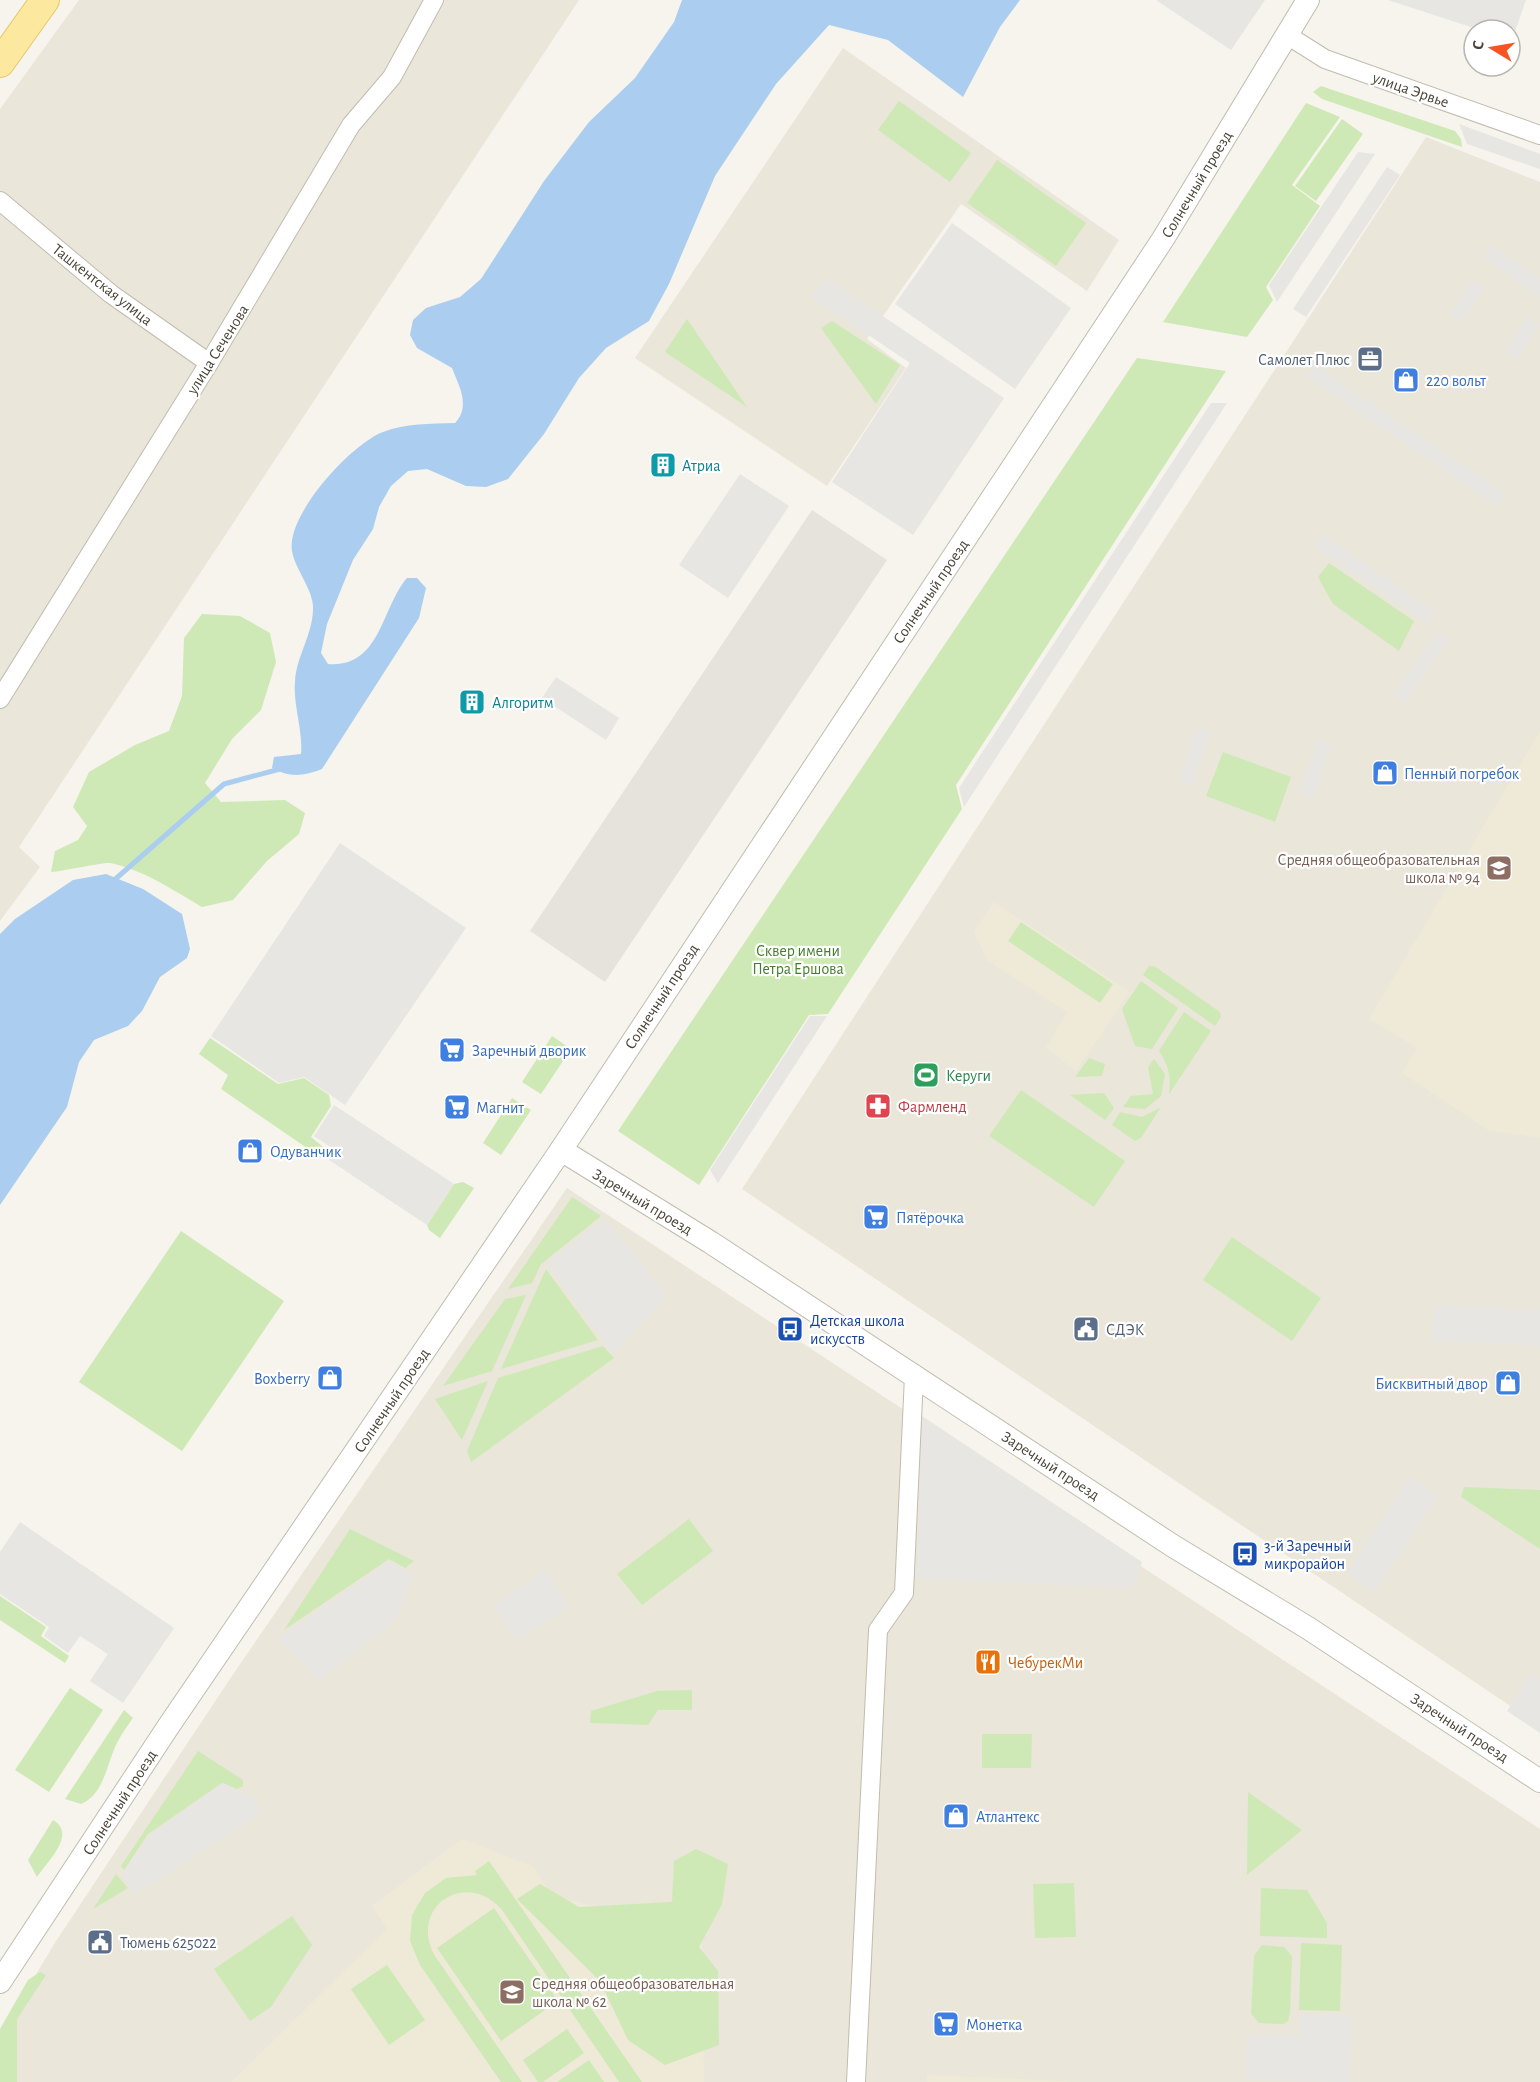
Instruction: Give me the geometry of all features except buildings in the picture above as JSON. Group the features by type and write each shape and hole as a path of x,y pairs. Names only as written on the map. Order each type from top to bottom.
{"main road":[{"path":"0,63 45,0"}],"street":[{"name":"улица Сеченова","path":"0,699 209,363 351,125 392,77 434,0"},
{"name":"Солнечный проезд","path":"0,1982 168,1727 561,1150 1157,248 1308,0"},
{"name":"улица Эрвье","path":"1287,35 1325,59 1540,135"},
{"name":"Ташкентская улица","path":"0,201 111,294 209,363"},
{"name":"Заречный проезд","path":"561,1150 710,1242 1173,1546 1308,1628 1540,1781"},
{"path":"856,2082 878,1630 904,1593 914,1376"}],"shaded area":[{"path":"79,0 579,0 19,847 40,867 0,921 0,109"},
{"path":"1156,0 1265,0 1231,50"},
{"path":"1388,0 1526,0 1520,18 1462,18 1462,24"},
{"path":"843,48 1119,240 1087,291 961,204 867,339 906,368 827,486 635,358"},
{"path":"1459,124 1540,154 1540,169 1467,144"},
{"path":"1426,137 1540,182 1540,1726 742,1189"},
{"path":"1358,152 1375,154 1277,302 1269,285"},
{"path":"1387,167 1400,175 1306,317 1293,309"},
{"path":"952,223 1071,308 1015,389 895,304"},
{"path":"1491,245 1540,279 1540,297 1482,257"},
{"path":"825,277 1004,398 913,535 832,482 910,363 812,297"},
{"path":"1472,280 1484,288 1462,322 1450,314"},
{"path":"1528,316 1540,325 1517,359 1505,350"},
{"path":"1314,364 1506,494 1498,507 1306,376"},
{"path":"1211,403 1227,403 964,807 959,788"},
{"path":"740,474 789,506 728,598 679,565"},
{"path":"812,510 887,560 605,982 530,931"},
{"path":"1322,534 1436,612 1428,624 1314,546"},
{"path":"1438,631 1449,639 1405,703 1393,694"},
{"path":"556,677 619,718 606,740 542,698"},
{"path":"1197,726 1211,731 1193,785 1179,781"},
{"name":"Средняя общеобразовательная школа № 94","path":"1540,731 1540,1138 1488,1130 1402,1073 1417,1048 1369,1019"},
{"path":"1318,739 1332,743 1314,798 1300,793"},
{"path":"340,843 466,928 345,1105 304,1077 279,1083 211,1036"},
{"path":"994,902 1130,992 1076,1071 1046,1048 1067,1012 987,960 974,932"},
{"path":"810,1016 827,1016 718,1183 710,1170"},
{"path":"334,1105 454,1184 427,1225 329,1160 335,1150 314,1136"},
{"path":"567,1188 1540,1829 1540,2082 0,2082 0,2035 56,1941 234,1673"},
{"path":"605,1218 667,1296 613,1354 546,1263"},
{"path":"1434,1305 1540,1310 1540,1346 1432,1341"},
{"path":"922,1416 1142,1562 1133,1588 917,1579"},
{"path":"1409,1477 1438,1496 1375,1591 1347,1573"},
{"path":"20,1522 174,1628 123,1703 90,1681 108,1654 80,1636 68,1653 44,1636 49,1627 0,1594 0,1552"},
{"path":"390,1561 414,1576 395,1620 319,1681 278,1638"},
{"path":"545,1570 569,1607 517,1641 493,1605"},
{"path":"1531,1673 1540,1679 1540,1733 1507,1711"},
{"path":"223,1783 255,1799 263,1812 135,1894 122,1876 149,1835"},
{"name":"Средняя общеобразовательная школа № 62","path":"462,1839 533,1866 553,1897 702,1929 704,2082 231,2082 387,1929 372,1906"},
{"path":"1300,2014 1352,2015 1350,2082 1246,2080 1247,2035 1299,2036"},
{"path":"927,2075 1085,2082 927,2082"}],"green space":[{"path":"1321,86 1455,131 1461,139 1462,147 1322,99 1313,92"},
{"path":"899,101 971,153 950,182 878,130"},
{"path":"1306,103 1340,117 1292,185 1320,206 1266,287 1273,300 1247,337 1163,322"},
{"path":"1342,119 1363,134 1316,201 1295,186"},
{"path":"997,160 1086,223 1056,266 967,203"},
{"path":"687,319 747,407 665,352"},
{"path":"832,321 900,365 876,404 821,328"},
{"name":"Сквер имени Петра Ершова","path":"1137,358 1226,371 956,785 962,809 828,1014 809,1015 699,1185 618,1131"},
{"path":"1329,563 1414,621 1399,651 1333,604 1318,577"},
{"path":"202,614 240,616 270,633 276,662 261,710 232,739 205,783 221,802 285,800 305,813 299,834 267,861 233,900 202,907 146,875 110,863 51,872 55,851 78,840 87,826 73,807 89,772 135,745 169,731 182,696 184,638"},
{"path":"1223,752 1291,777 1275,822 1206,796"},
{"path":"1021,922 1113,984 1100,1003 1008,941"},
{"path":"1149,966 1154,966 1220,1012 1221,1017 1215,1026 1143,975"},
{"path":"1141,981 1178,1008 1152,1049 1135,1046 1122,1009"},
{"path":"1184,1012 1211,1031 1169,1094 1169,1071 1159,1051"},
{"path":"552,1036 571,1049 541,1094 522,1082"},
{"path":"210,1038 278,1084 304,1078 329,1095 331,1106 311,1137 328,1151 323,1159 221,1089 228,1075 199,1054"},
{"path":"1089,1058 1105,1064 1102,1076 1075,1077"},
{"path":"1154,1059 1165,1074 1161,1096 1145,1109 1123,1107 1131,1096 1153,1094 1148,1067"},
{"path":"1021,1090 1125,1161 1094,1207 989,1136"},
{"path":"1104,1093 1114,1108 1105,1120 1070,1095"},
{"path":"512,1098 531,1110 501,1155 483,1143"},
{"path":"1161,1107 1141,1138 1135,1141 1112,1125 1120,1112 1142,1117"},
{"path":"463,1182 474,1188 440,1238 429,1230 427,1225 454,1184"},
{"path":"572,1197 601,1216 541,1264 532,1283 508,1289"},
{"path":"181,1231 284,1301 182,1451 79,1382"},
{"path":"1232,1237 1321,1298 1292,1341 1203,1280"},
{"path":"546,1269 598,1340 501,1369"},
{"path":"526,1295 492,1371 443,1386 505,1299"},
{"path":"603,1346 614,1358 471,1462 467,1451 498,1378"},
{"path":"488,1381 462,1440 435,1399"},
{"path":"1464,1487 1540,1490 1540,1549 1461,1497"},
{"path":"689,1519 713,1551 642,1605 617,1574"},
{"path":"350,1529 414,1561 405,1568 389,1559 284,1630"},
{"path":"0,1596 46,1627 41,1636 69,1656 65,1663 0,1620"},
{"path":"70,1688 103,1710 49,1792 15,1770"},
{"path":"692,1690 692,1710 658,1710 648,1725 590,1723 591,1711 657,1691"},
{"path":"124,1710 133,1718 118,1741 95,1793 81,1804 65,1799"},
{"path":"982,1734 1032,1734 1031,1768 982,1768"},
{"path":"198,1751 243,1780 243,1786 237,1789 222,1783 148,1834 124,1870 121,1866"},
{"path":"1248,1792 1302,1830 1247,1875"},
{"path":"53,1820 60,1826 61,1840 53,1856 37,1877 28,1860"},
{"path":"696,1849 728,1864 722,1904 699,1947 718,1971 719,2045 665,2065 628,2040 600,1981 517,1899 540,1884 579,1907 672,1902 674,1861"},
{"path":"489,1861 642,2082 619,2082 502,1910 487,1898 472,1893 457,1893 445,1899 435,1909 429,1923 429,1939 435,1956 522,2082 501,2082 420,1965 410,1941 412,1915 425,1893 446,1878 477,1875 475,1871"},
{"path":"116,1874 128,1888 93,1909"},
{"path":"1074,1883 1076,1937 1035,1938 1033,1884"},
{"path":"1261,1888 1307,1890 1327,1923 1327,1938 1260,1936"},
{"path":"494,1908 558,2001 501,2041 437,1948"},
{"path":"292,1916 312,1945 271,2007 250,2021 214,1969"},
{"path":"1301,1943 1342,1945 1340,2011 1299,2010"},
{"path":"1262,1945 1284,1947 1292,1956 1290,2013 1288,2021 1283,2024 1259,2023 1251,2014 1254,1956"},
{"path":"387,1965 425,2020 389,2045 351,1989"},
{"path":"40,1972 46,1975 17,2019 17,2082 0,2082 0,2029 28,1980"},
{"path":"567,2029 584,2053 543,2082 538,2082 523,2060"},
{"path":"589,2060 604,2082 557,2082"}],"water":[{"path":"682,0 1020,0 1000,27 963,97 888,40 829,25 776,84 715,176 669,284 649,321 606,348 579,378 544,434 508,479 486,487 466,486 427,469 408,471 391,486 379,507 373,529 353,560 327,624 321,653 328,664 346,663 359,656 378,634 398,590 407,578 417,578 426,588 419,618 322,769 297,775 272,768 274,757 301,754 295,682 298,663 311,626 313,606 310,592 296,565 292,551 293,536 299,519 323,482 354,451 370,439 400,427 455,423 460,416 463,403 458,382 452,368 417,348 410,335 413,320 426,308 460,297 481,279 544,181 589,122 635,78 674,22"},
{"path":"106,874 143,889 182,914 190,949 187,958 160,977 142,1011 128,1026 94,1040 79,1062 67,1107 0,1205 0,934 15,919 73,880"}],"waterway":[{"path":"112,882 224,784 280,769"}],"place":[{"name":"Самолет Плюс","path":"1370,359"},
{"name":"220 вольт","path":"1406,380"},
{"name":"Атриа","path":"663,465"},
{"name":"Алгоритм","path":"472,702"},
{"name":"Пенный погребок","path":"1385,773"},
{"name":"Средняя общеобразовательная школа № 94","path":"1499,868"},
{"name":"Заречный дворик","path":"452,1050"},
{"name":"Керуги","path":"926,1075"},
{"name":"Фармленд","path":"878,1106"},
{"name":"Магнит","path":"457,1107"},
{"name":"Одуванчик","path":"250,1151"},
{"name":"Пятёрочка","path":"876,1217"},
{"name":"Детская школа искусств","path":"790,1329"},
{"name":"СДЭК","path":"1086,1329"},
{"name":"Boxberry","path":"330,1378"},
{"name":"Бисквитный двор","path":"1508,1383"},
{"name":"3-й Заречный микрорайон","path":"1245,1554"},
{"name":"ЧебурекМи","path":"988,1662"},
{"name":"Атлантекс","path":"956,1816"},
{"name":"Тюмень 625022","path":"100,1942"},
{"name":"Средняя общеобразовательная школа № 62","path":"512,1992"},
{"name":"Монетка","path":"946,2024"}]}
